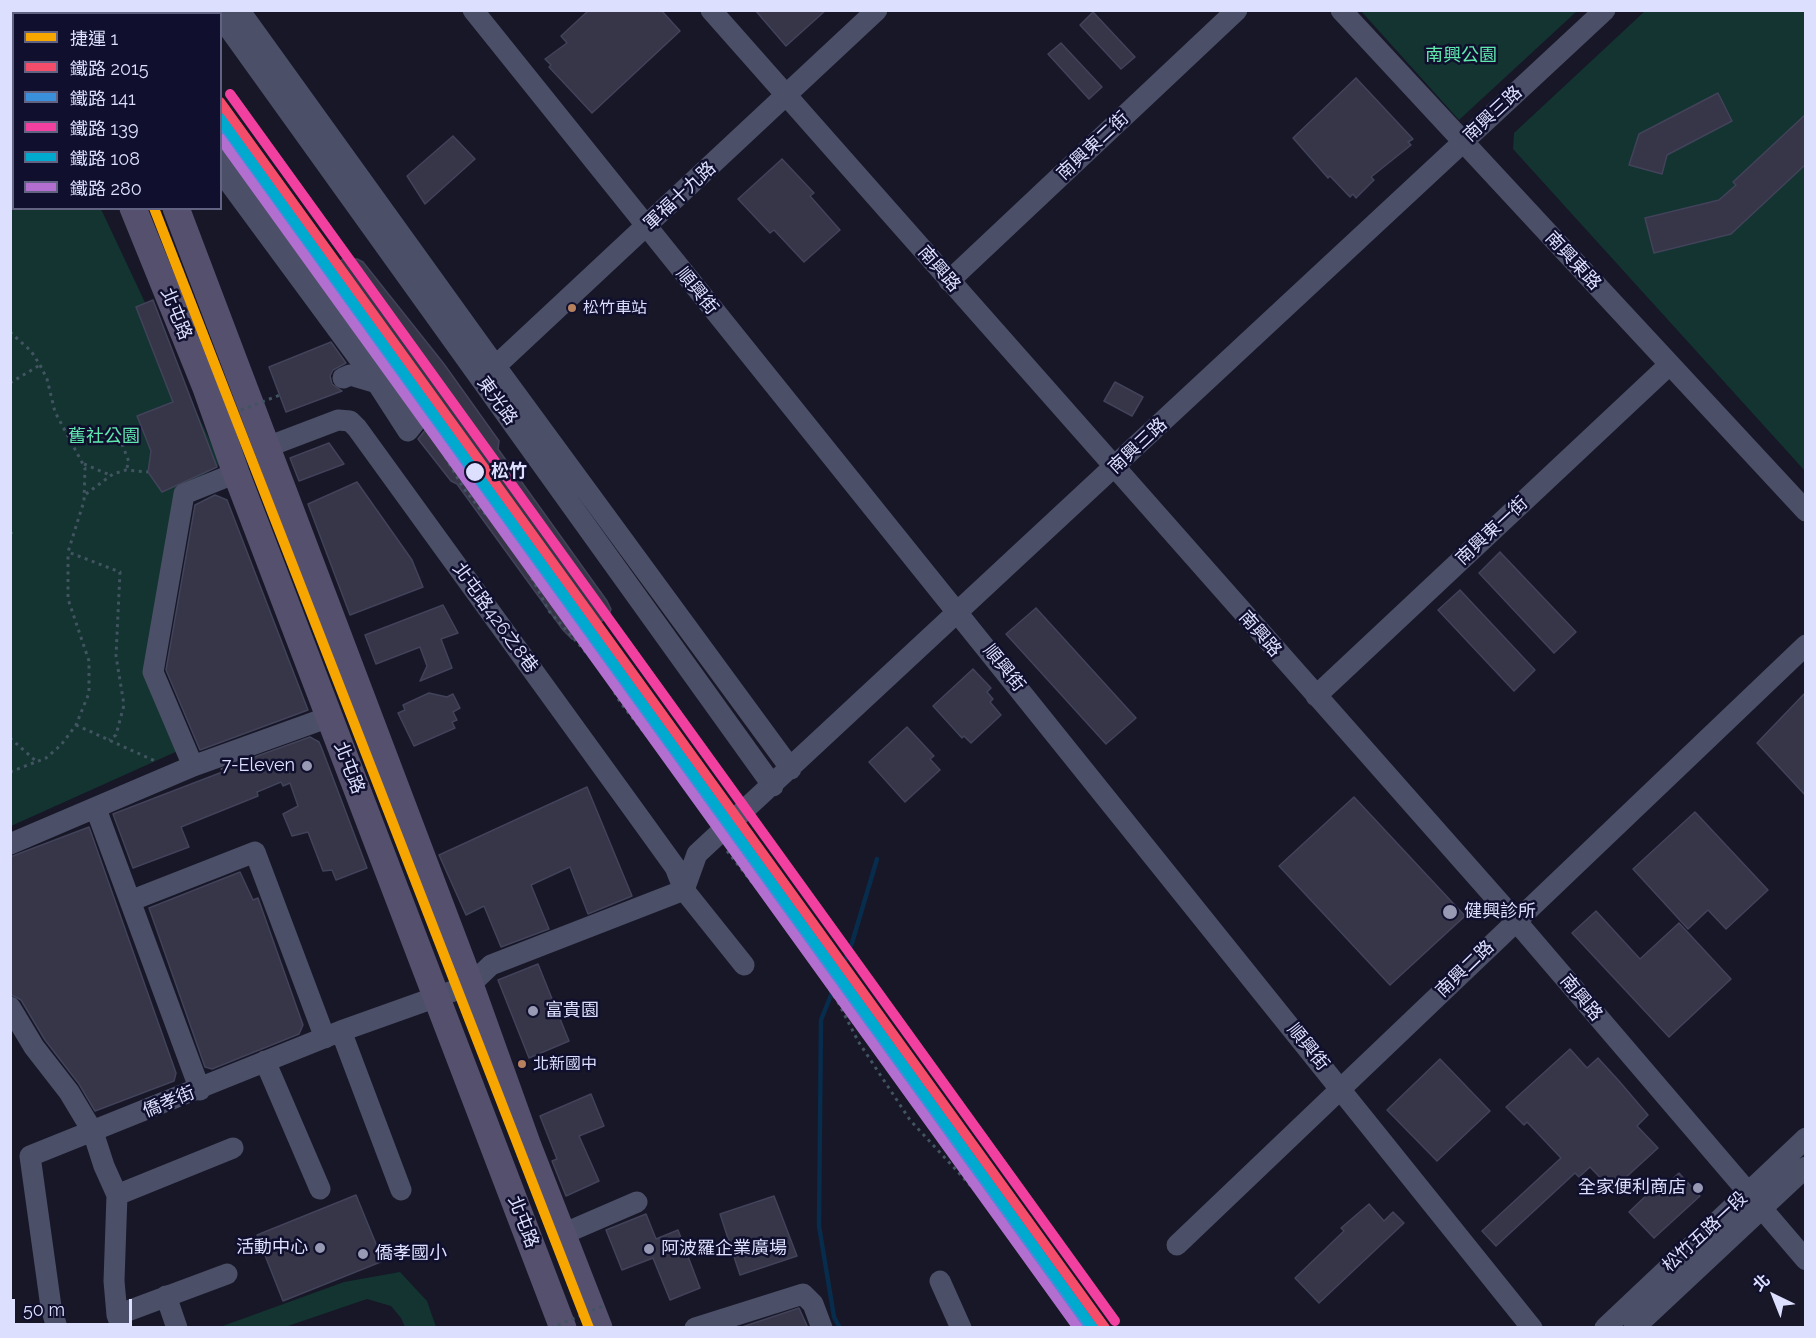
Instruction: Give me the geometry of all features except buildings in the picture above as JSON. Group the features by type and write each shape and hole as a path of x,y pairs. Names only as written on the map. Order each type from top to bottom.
{"main road":[{"name":"北屯路","path":"134,210 206,388 236,473 563,1328"},
{"name":"北屯路","path":"177,210 563,1234 601,1317"}],"street":[{"name":"東光路","path":"239,10 773,786"},
{"name":"順興街","path":"473,10 646,228 1341,1087 1532,1328"},
{"name":"南興路","path":"711,10 1516,921 1806,1260"},
{"name":"軍福十九路","path":"489,373 877,10"},
{"name":"南興東二街","path":"949,281 1237,10"},
{"name":"南興東路","path":"1341,10 1806,511"},
{"name":"南興三路","path":"684,890 697,854 773,786 1605,10"},
{"name":"東光路","path":"222,18 791,769"},
{"path":"222,150 419,417 408,431 379,386 222,173"},
{"name":"南興東一街","path":"1316,696 1669,365"},
{"path":"343,378 350,375 379,386"},
{"name":"北屯路426之8巷","path":"267,447 343,419 357,428 632,806 675,867 684,890 744,965"},
{"path":"193,766 153,672 184,494 236,473"},
{"name":"南興二路","path":"1177,1245 1806,645"},
{"path":"10,844 193,766 329,717"},
{"path":"96,809 200,1090"},
{"path":"130,901 255,852 401,1190"},
{"path":"470,985 491,965 684,890"},
{"name":"僑孝街","path":"57,1328 51,1307 30,1156 200,1090 265,1061 470,985"},
{"path":"10,1007 34,1047 69,1092 93,1132 104,1166 117,1195 114,1281 120,1321 166,1296 227,1274"},
{"path":"265,1061 320,1189"},
{"name":"松竹五路一段","path":"1634,1328 1754,1201 1806,1138"},
{"path":"117,1195 233,1148"},
{"name":"松竹五路一段","path":"1605,1328 1754,1201 1806,1167"},
{"path":"563,1234 637,1202"},
{"path":"940,1281 961,1328"},
{"path":"695,1328 803,1294 813,1304 822,1328"},
{"path":"166,1296 177,1328"}],"path":[{"path":"10,332 31,351 40,365 50,387 55,412 82,463 86,484 68,552 68,599 86,651 91,677 86,706 76,725 61,745 38,763 10,772"},
{"path":"10,383 18,376 40,365"},
{"path":"241,410 280,395"},
{"path":"419,417 464,489 480,508 509,535 549,612 596,662 620,702 682,780 719,835 723,847 788,927 836,999 876,1071 910,1120 981,1197 1076,1328"},
{"path":"122,444 129,462 126,470"},
{"path":"82,463 110,475"},
{"path":"84,495 110,475 126,470 148,472"},
{"path":"10,532 14,536"},
{"path":"68,552 120,572 116,656 124,705 116,735 109,740"},
{"path":"76,725 155,761"},
{"path":"10,738 38,763"},
{"path":"550,1328 601,1317"}],"green space":[{"name":"南興公園","path":"1361,11 1577,11 1459,120"},
{"path":"1645,11 1805,11 1805,471 1513,149 1514,133"},
{"name":"舊社公園","path":"12,131 12,210 101,210 221,464 186,486 151,673 180,750 11,826 10,132"},
{"path":"400,1272 427,1301 436,1327 405,1327 391,1306 367,1299 285,1327 220,1327 344,1282"}],"waterway":[{"path":"840,1328 834,1317 819,1226 821,1020 852,943 877,859"}],"metro line":[{"name":"1","path":"155,210 589,1328"}],"rail line":[{"name":"139","path":"230,94 1115,1321"},
{"name":"2015","path":"222,105 1105,1328"},
{"name":"108","path":"222,121 1093,1328"},
{"name":"141","path":"222,125 1090,1328"},
{"name":"280","path":"222,141 1078,1328"}],"place":[{"name":"松竹車站","path":"572,308"},
{"name":"松竹","path":"475,472"},
{"name":"7-Eleven","path":"307,766"},
{"name":"健興診所","path":"1450,912"},
{"name":"富貴園","path":"533,1011"},
{"name":"北新國中","path":"522,1064"},
{"name":"全家便利商店","path":"1698,1188"},
{"name":"活動中心","path":"320,1248"},
{"name":"阿波羅企業廣場","path":"649,1249"},
{"name":"僑孝國小","path":"363,1254"}]}
